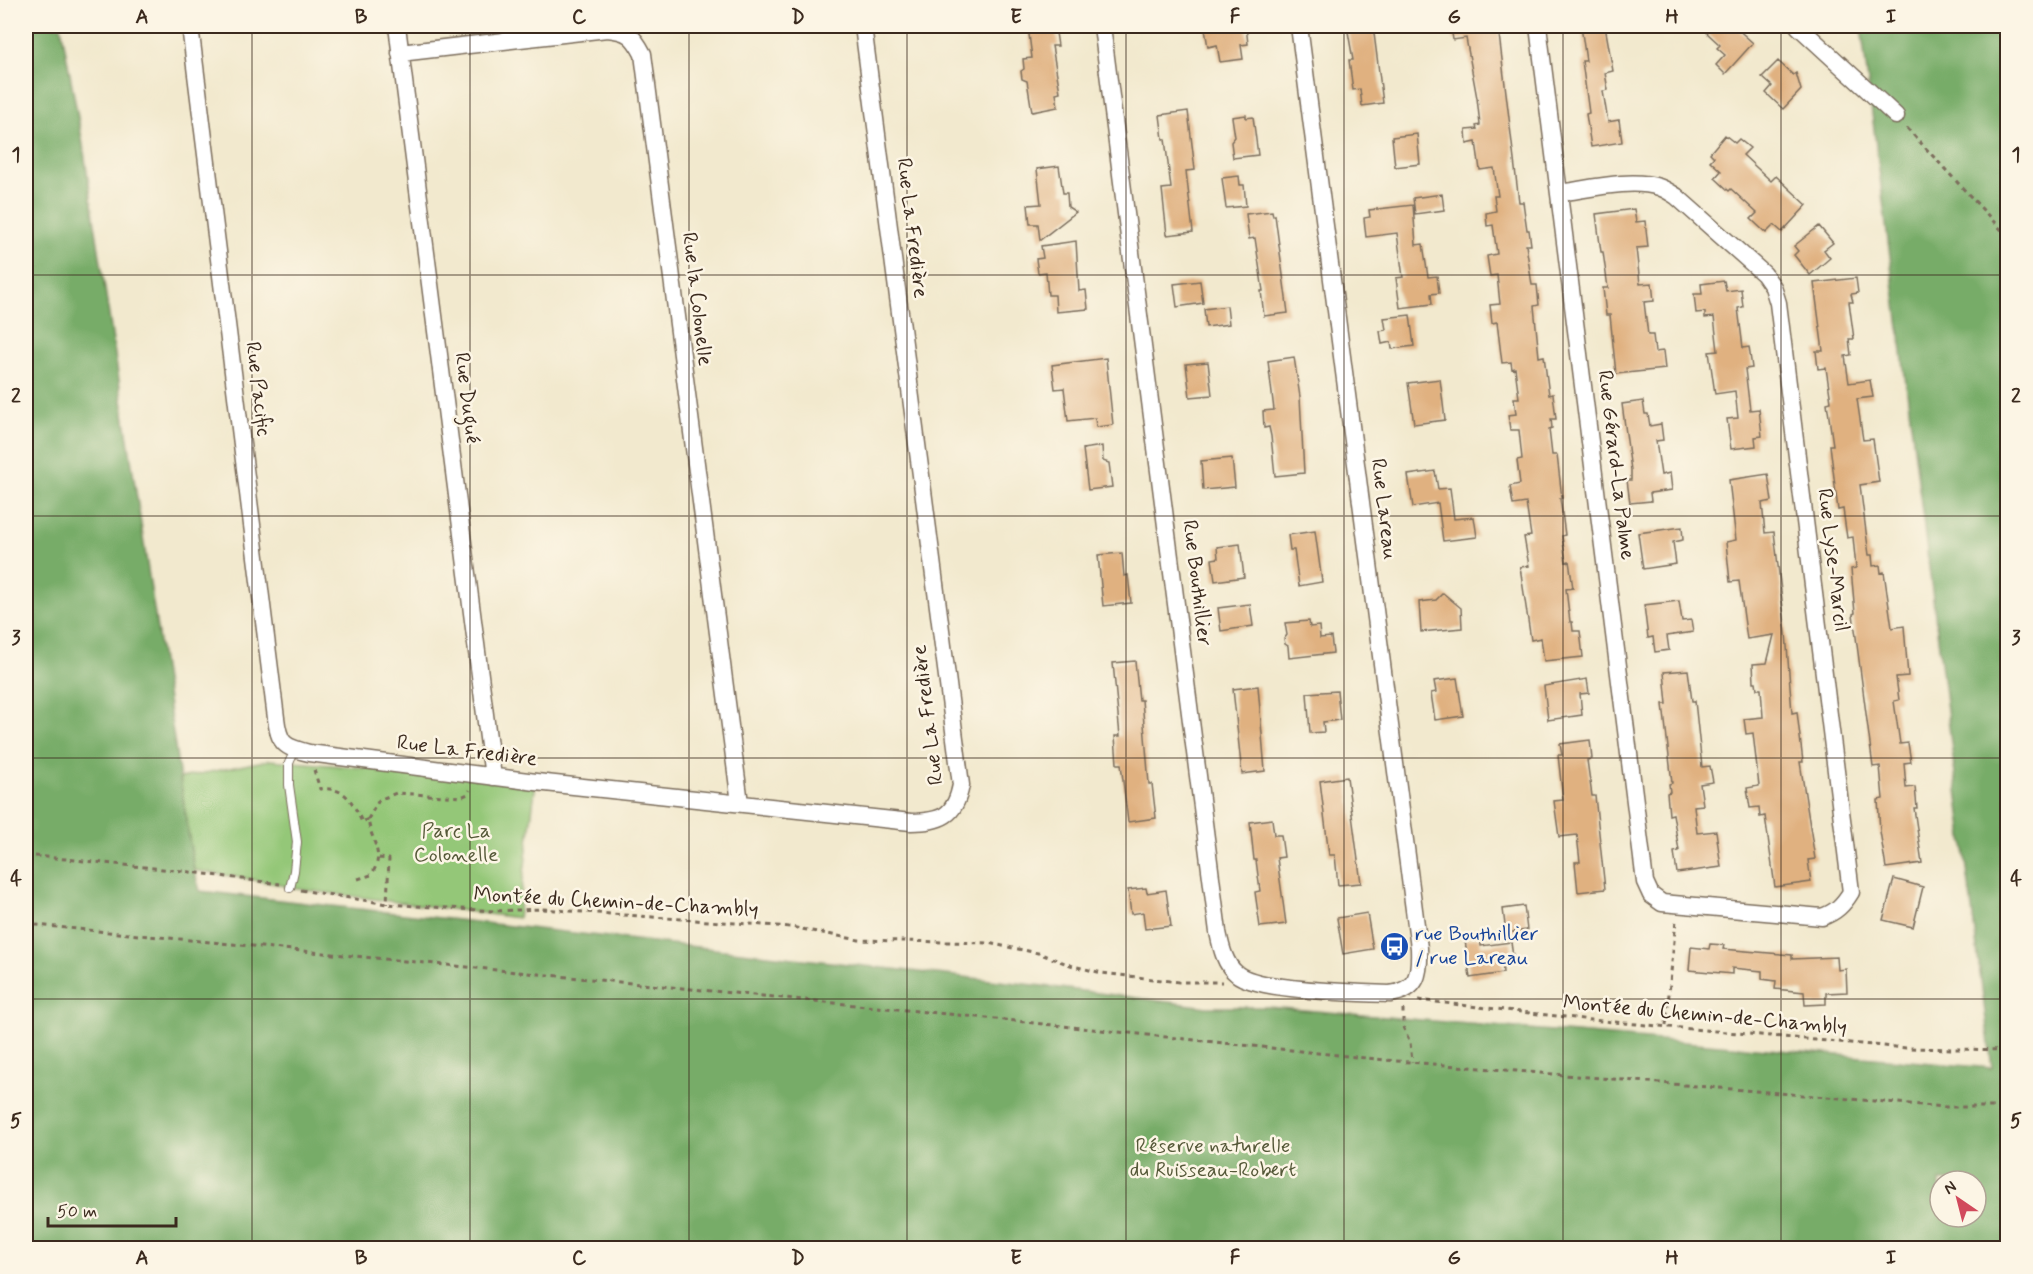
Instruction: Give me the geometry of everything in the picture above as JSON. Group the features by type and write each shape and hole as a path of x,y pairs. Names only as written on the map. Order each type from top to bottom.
{"street":[{"name":"Rue Pacific","path":"190,26 277,727 281,741 295,750"},
{"name":"Rue Dugué","path":"397,26 493,777"},
{"name":"Rue La Fredière","path":"295,750 493,777 911,822 931,821 947,815 958,801 961,785 863,26"},
{"name":"Rue Bouthillier","path":"1102,26 1218,933 1224,955 1236,974"},
{"name":"Rue Lareau","path":"1299,26 1419,948 1418,975 1403,992"},
{"name":"Rue Gérard-La Palme","path":"1538,26 1646,882 1651,895 1670,905"},
{"path":"1797,26 1896,116"},
{"name":"Rue la Colonelle","path":"400,53 607,29 621,30 635,39 643,54 740,803"},
{"name":"Rue Lyse-Marcil","path":"1559,193 1642,184 1677,196 1764,274 1773,287 1778,303 1851,892 1843,905 1822,918 1670,905"},
{"path":"1236,974 1251,982 1276,987 1374,994 1403,992"}],"lane":[{"path":"290,888 297,842 289,785 289,763 295,750"}],"path":[{"path":"1896,116 2007,237"},
{"path":"312,765 320,789 332,788 342,791 352,802 362,822 368,819 379,800 396,793 462,797 468,794 471,788 470,774"},
{"path":"358,879 371,875 379,858 368,819"},
{"name":"Montée du Chemin-de-Chambly","path":"26,855 183,871 279,884 314,893 387,904 494,911 542,909 791,927 859,940 988,943 1038,953 1072,966 1135,978 1179,982 1223,982 1236,974"},
{"path":"379,858 389,859 387,904"},
{"path":"1666,1025 1670,905"},
{"path":"26,924 1412,1062 1946,1107 2007,1107"},
{"name":"Montée du Chemin-de-Chambly","path":"1403,992 1414,999 1456,1005 1906,1048 2007,1050"},
{"path":"1403,992 1403,1027 1410,1042 1412,1062"}],"green space":[{"name":"Réserve naturelle du Ruisseau-Robert","path":"26,26 61,26 82,139 194,870 200,891 1052,987 1207,1007 1268,1007 1992,1068 1861,26 2007,26 2007,1248 26,1248"},
{"name":"Parc La Colonelle","path":"269,760 536,782 518,918 290,888 194,870 180,778"}],"building":[{"path":"1028,26 1055,26 1058,46 1052,46 1060,92 1056,93 1058,107 1032,112 1027,81 1022,79 1021,71 1024,69 1023,59 1032,58"},
{"path":"1215,26 1246,26 1248,44 1241,45 1243,59 1220,62 1217,45 1208,47 1205,29"},
{"path":"1347,26 1373,26 1383,103 1362,106 1360,89 1353,90 1349,60 1353,60"},
{"path":"1451,26 1498,26 1519,202 1523,202 1527,230 1529,230 1531,245 1526,245 1532,285 1537,285 1539,305 1534,306 1539,357 1544,356 1549,395 1553,394 1556,419 1551,419 1552,428 1549,429 1552,455 1557,455 1565,535 1562,536 1573,588 1566,589 1570,622 1572,622 1573,631 1580,631 1583,657 1544,661 1541,638 1531,640 1520,567 1529,566 1524,537 1531,536 1526,503 1513,505 1510,486 1520,484 1517,460 1522,459 1519,430 1510,430 1508,415 1516,414 1514,398 1519,398 1515,368 1512,369 1511,362 1502,363 1497,322 1492,323 1490,305 1500,304 1497,275 1490,276 1487,256 1497,254 1493,225 1487,226 1486,213 1496,211 1494,196 1498,196 1494,168 1480,170 1476,142 1467,144 1466,130 1477,129 1476,126 1480,125 1477,98 1466,38 1453,40"},
{"path":"1581,26 1605,26 1613,71 1605,73 1608,90 1603,91 1608,122 1619,120 1622,142 1591,147 1586,114 1589,113 1582,61 1586,61"},
{"path":"1713,26 1734,26 1753,43 1725,74 1716,65 1725,55 1717,48 1720,45 1707,33"},
{"path":"1778,61 1793,75 1796,73 1801,90 1783,109 1766,93 1772,86 1762,77"},
{"path":"1188,111 1195,170 1186,171 1193,232 1167,235 1162,189 1171,188 1160,115"},
{"path":"1246,115 1246,118 1253,117 1258,155 1233,158 1231,142 1235,137 1232,117"},
{"path":"1417,134 1420,164 1395,167 1392,137"},
{"path":"1725,135 1735,143 1739,139 1750,148 1743,155 1771,181 1776,176 1807,205 1782,232 1774,225 1766,233 1751,219 1757,213 1715,178 1721,171 1710,161 1714,157 1710,153"},
{"path":"1059,166 1063,193 1067,193 1068,207 1076,212 1040,240 1038,224 1030,224 1028,205 1041,204 1037,169"},
{"path":"1239,176 1240,185 1244,185 1246,206 1226,208 1222,178"},
{"path":"1442,194 1444,210 1415,214 1413,198"},
{"path":"1413,205 1416,245 1423,244 1428,277 1437,276 1439,293 1431,294 1432,304 1400,308 1396,278 1403,277 1397,233 1366,237 1364,218 1370,217 1369,210"},
{"path":"1634,209 1636,222 1645,221 1648,247 1636,248 1640,284 1652,283 1654,301 1644,302 1648,335 1653,335 1655,352 1663,351 1665,369 1616,374 1610,315 1606,315 1603,288 1608,288 1596,214"},
{"path":"1272,211 1273,216 1275,215 1288,313 1264,316 1261,291 1263,291 1255,238 1249,239 1246,214"},
{"path":"1819,226 1833,243 1824,250 1830,258 1810,275 1794,255 1798,251 1794,246"},
{"path":"1076,241 1079,291 1086,290 1088,309 1056,312 1055,295 1048,295 1046,272 1038,273 1036,259 1043,258 1041,246"},
{"path":"1856,278 1858,293 1851,294 1853,302 1849,302 1854,339 1849,339 1851,355 1845,356 1849,383 1870,380 1873,397 1857,399 1863,440 1873,439 1879,482 1860,485 1869,555 1872,555 1873,566 1880,565 1881,573 1884,572 1892,628 1904,626 1908,676 1896,677 1899,700 1894,701 1900,744 1908,743 1911,762 1904,763 1906,788 1915,787 1917,808 1914,808 1922,863 1886,868 1878,800 1883,799 1880,766 1873,767 1853,614 1855,613 1851,569 1856,568 1853,537 1847,538 1843,509 1838,510 1827,403 1831,402 1826,368 1818,369 1816,351 1823,351 1814,283"},
{"path":"1200,281 1203,303 1177,307 1174,284"},
{"path":"1724,281 1726,291 1741,289 1743,307 1738,308 1743,348 1749,347 1752,368 1745,369 1750,410 1759,409 1762,436 1755,437 1756,446 1731,449 1727,419 1738,418 1735,391 1715,394 1709,352 1718,351 1714,317 1705,318 1705,312 1696,313 1694,294 1702,294 1701,284"},
{"path":"1227,306 1229,324 1206,327 1204,309"},
{"path":"1410,315 1414,346 1392,349 1391,342 1382,344 1380,331 1386,330 1384,318"},
{"path":"1294,357 1300,397 1304,473 1275,476 1269,427 1264,428 1263,411 1274,410 1268,361"},
{"path":"1106,358 1113,425 1096,427 1095,418 1068,421 1064,388 1055,389 1052,365"},
{"path":"1208,362 1212,395 1190,397 1186,364"},
{"path":"1440,379 1445,420 1414,424 1408,383"},
{"path":"1643,401 1650,426 1661,424 1663,440 1656,441 1661,475 1670,473 1672,490 1650,493 1651,501 1630,503 1627,480 1631,480 1631,470 1622,404"},
{"path":"1102,446 1103,461 1109,463 1112,487 1088,490 1083,449"},
{"path":"1232,458 1235,487 1203,490 1201,461"},
{"path":"1435,471 1438,489 1450,488 1454,519 1474,517 1477,537 1443,541 1438,503 1413,507 1408,475"},
{"path":"1768,474 1772,501 1762,503 1765,533 1774,532 1786,633 1792,713 1797,712 1803,762 1800,762 1815,859 1808,860 1811,882 1775,887 1765,816 1760,817 1759,807 1750,808 1747,788 1759,786 1753,733 1746,734 1744,719 1763,717 1761,689 1757,689 1756,682 1754,682 1753,664 1767,663 1774,635 1747,639 1739,581 1730,582 1726,542 1736,540 1729,480"},
{"path":"1682,527 1683,540 1673,542 1676,564 1643,569 1638,533"},
{"path":"1315,531 1322,582 1299,586 1294,550 1290,550 1288,535"},
{"path":"1240,544 1244,577 1215,581 1212,559 1218,558 1217,547"},
{"path":"1122,553 1124,576 1128,575 1131,603 1103,606 1098,555"},
{"path":"1443,593 1461,608 1462,628 1421,632 1419,602 1436,600"},
{"path":"1679,601 1682,621 1691,620 1693,632 1667,636 1669,650 1655,652 1653,637 1648,638 1644,605"},
{"path":"1250,604 1253,626 1221,631 1218,608"},
{"path":"1309,621 1310,627 1319,626 1320,638 1331,637 1333,653 1289,658 1288,646 1284,639 1287,635 1285,623"},
{"path":"1135,661 1139,700 1142,700 1149,784 1152,784 1156,818 1128,822 1121,764 1117,764 1115,736 1120,736 1113,663"},
{"path":"1688,670 1692,701 1695,701 1702,767 1710,766 1713,782 1700,784 1703,805 1694,806 1697,833 1716,831 1721,867 1677,873 1674,852 1679,851 1673,814 1669,815 1667,793 1670,792 1669,784 1672,783 1663,704 1667,704 1664,672"},
{"path":"1457,678 1463,716 1435,720 1431,693 1436,692 1434,681"},
{"path":"1587,679 1589,693 1580,694 1582,715 1548,720 1544,686"},
{"path":"1258,686 1265,771 1242,774 1233,689"},
{"path":"1337,691 1340,720 1323,722 1324,732 1310,733 1307,693"},
{"path":"1590,740 1592,759 1587,760 1592,796 1595,796 1605,889 1578,892 1575,862 1580,862 1577,835 1559,837 1554,801 1563,800 1558,755 1562,755 1560,744"},
{"path":"1347,777 1361,883 1338,885 1335,855 1329,855 1320,781"},
{"path":"1272,819 1274,835 1281,835 1284,857 1277,858 1286,924 1260,927 1255,892 1260,891 1250,822"},
{"path":"1894,879 1923,887 1913,927 1883,920"},
{"path":"1146,888 1147,893 1166,890 1171,926 1145,929 1143,912 1131,914 1128,890"},
{"path":"1524,906 1527,930 1506,933 1503,909"},
{"path":"1367,913 1373,949 1343,954 1337,918"},
{"path":"1480,937 1481,946 1511,942 1513,957 1502,959 1503,973 1470,978 1465,940"},
{"path":"1710,944 1724,945 1723,949 1792,955 1792,959 1837,957 1838,970 1846,969 1847,992 1826,993 1826,1004 1805,1005 1804,992 1775,989 1776,981 1762,979 1762,971 1732,968 1732,974 1689,970 1691,947 1709,949"}],"place":[{"name":"rue Bouthillier / rue Lareau","path":"1394,946"}]}
